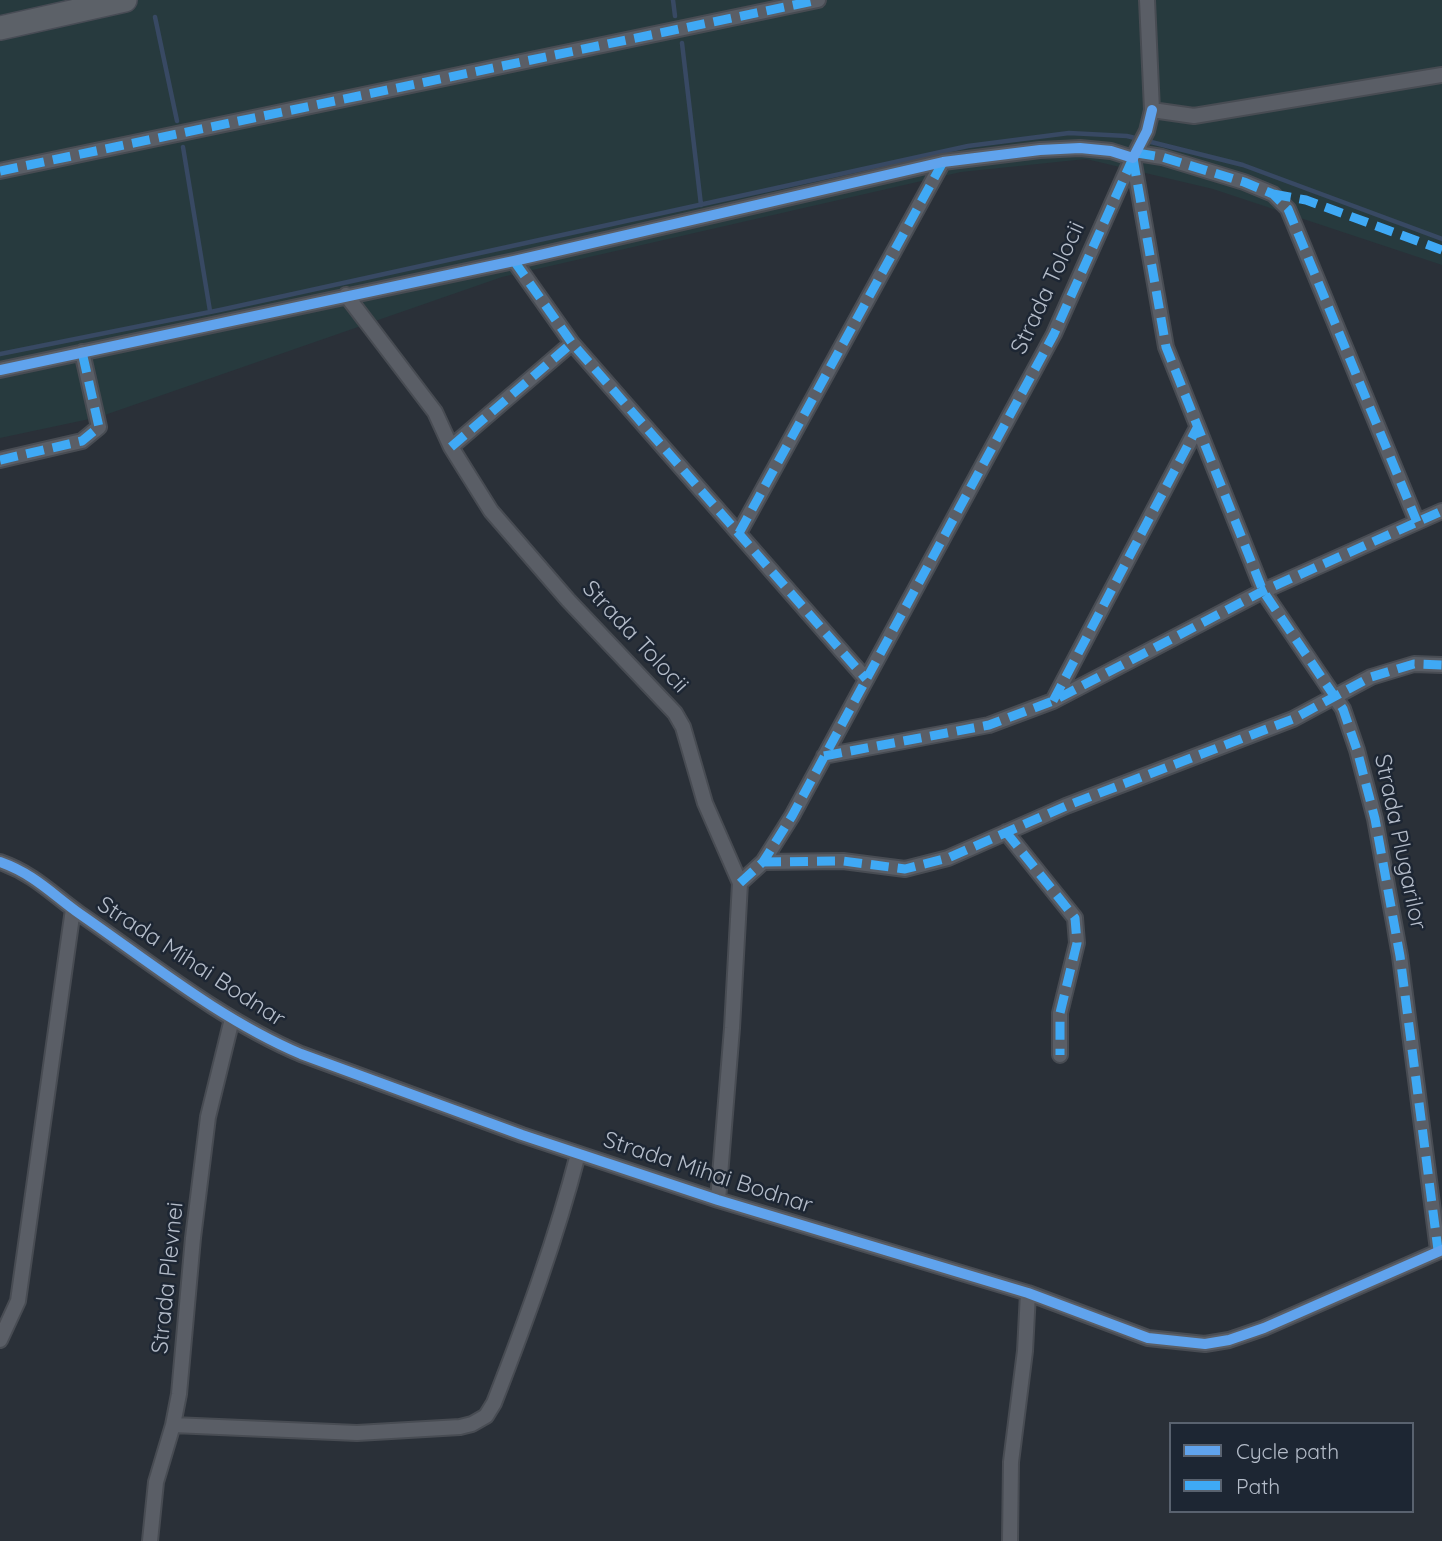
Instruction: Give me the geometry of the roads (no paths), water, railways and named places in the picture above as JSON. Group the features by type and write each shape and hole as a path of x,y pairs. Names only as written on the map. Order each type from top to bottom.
{"main road":[{"path":"0,28 125,0"}],"street":[{"path":"0,171 818,0"},
{"name":"Strada Tolocii","path":"740,883 763,862 792,816 1054,334 1147,131 1152,110 1147,0"},
{"path":"1152,110 1194,116 1442,75"},
{"path":"0,370 514,261 943,162 1080,148 1136,153 1162,157 1244,182 1273,194 1288,209 1417,522"},
{"path":"1136,153 1166,346 1263,591 1336,697"},
{"path":"739,533 943,162"},
{"path":"514,261 572,343 866,679"},
{"name":"Strada Tolocii","path":"346,295 435,412 451,447 491,511 568,600 675,713 683,727 705,803 740,883 733,1016 718,1200"},
{"path":"451,447 572,343"},
{"path":"0,460 82,441 99,427 82,352"},
{"path":"1053,701 1197,428"},
{"path":"824,756 989,724 1053,701 1263,591 1442,512"},
{"path":"763,862 843,861 905,869 948,858 1066,806 1293,719 1371,677 1414,664 1442,665"},
{"name":"Strada Plugarilor","path":"1336,697 1350,725 1376,819 1402,968 1440,1250"},
{"path":"1006,832 1075,918 1077,943 1060,1013 1060,1055"},
{"name":"Strada Mihai Bodnar","path":"0,862 31,875 73,909 232,1019 268,1040 301,1054 578,1154 718,1200 1028,1293 1148,1338 1205,1344 1229,1340 1264,1328 1440,1250"},
{"path":"0,1340 18,1301 73,909"},
{"name":"Strada Plevnei","path":"150,1541 156,1482 179,1394 208,1117 232,1019"},
{"path":"173,1425 357,1433 460,1427 480,1421 494,1403 532,1307 578,1154"},
{"path":"1010,1541 1011,1462 1025,1351 1028,1293"}],"waterway":[{"path":"673,0 675,16"},
{"path":"155,17 177,121"},
{"path":"682,43 701,205"},
{"path":"0,354 220,310 968,146 1069,133 1127,136 1243,165 1442,239"},
{"path":"183,147 210,311"}]}
